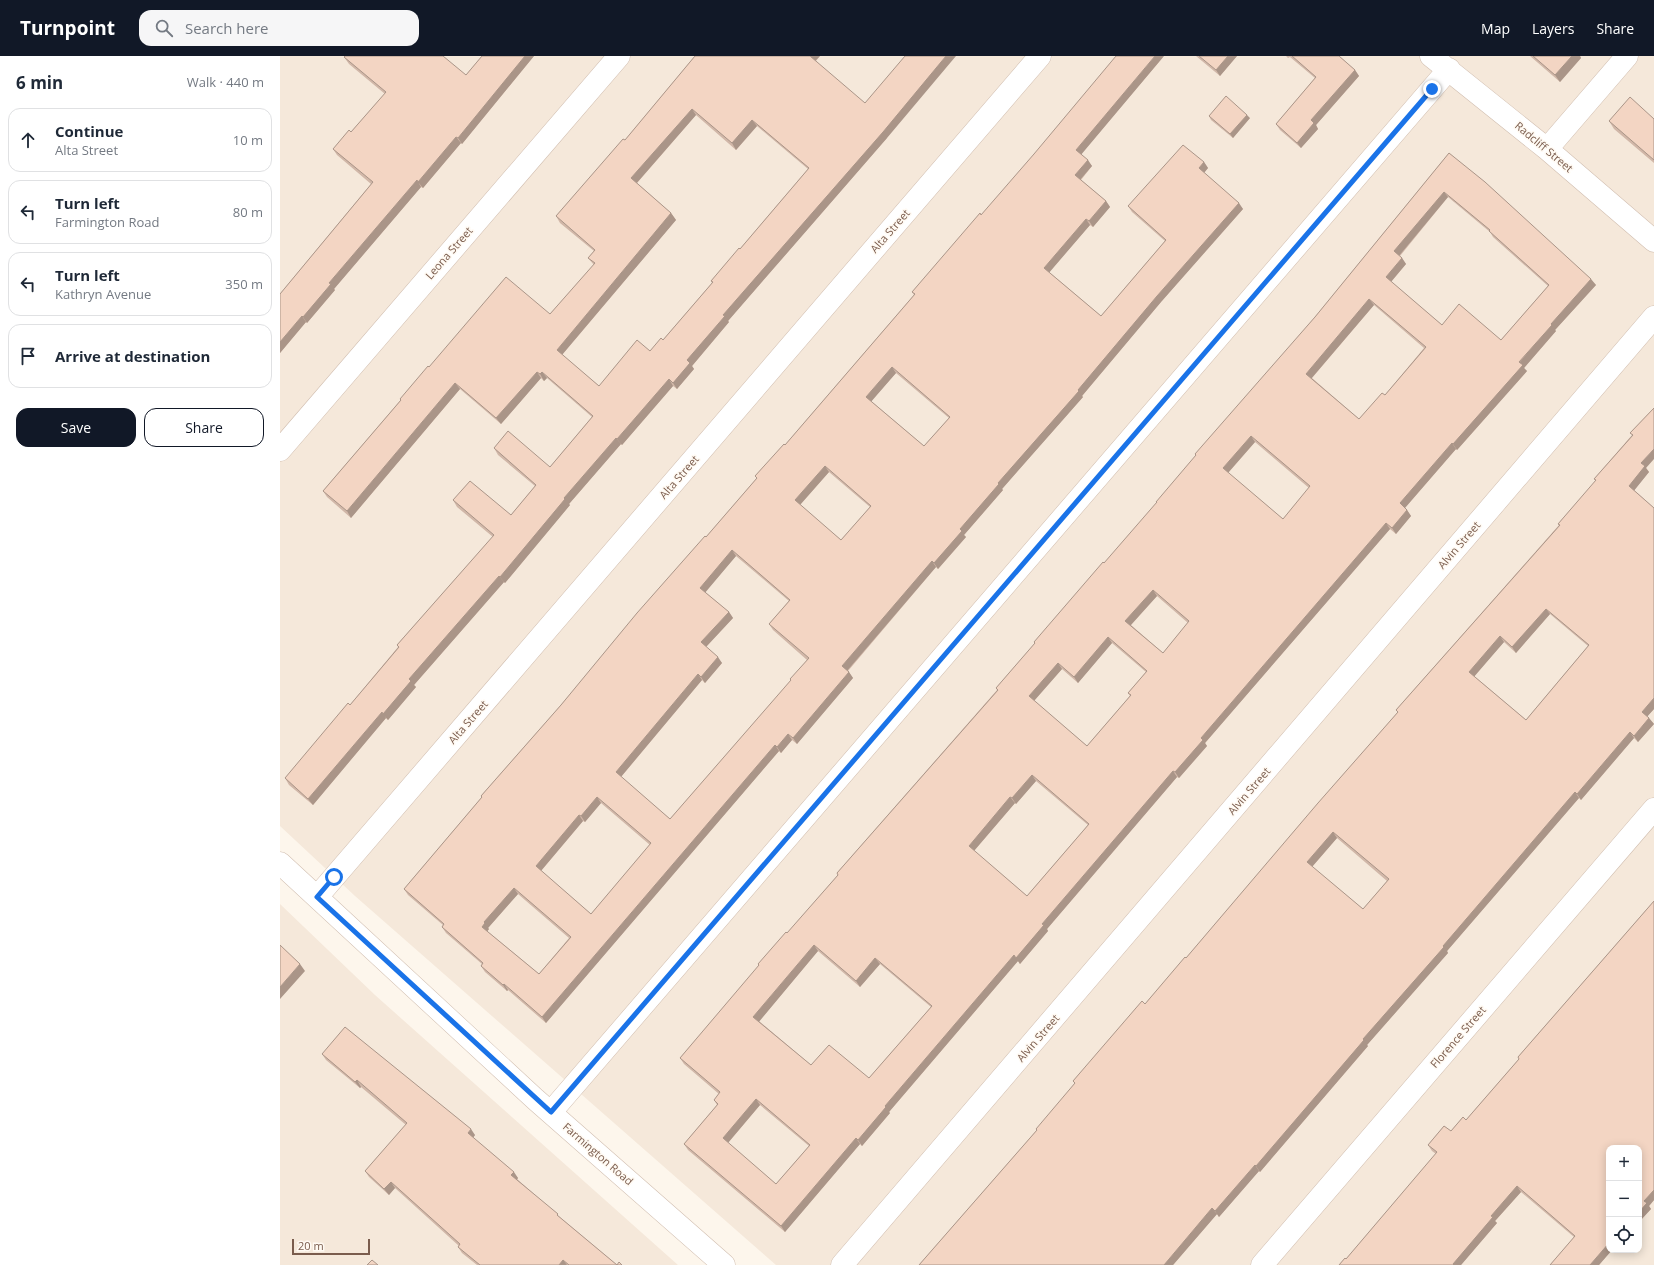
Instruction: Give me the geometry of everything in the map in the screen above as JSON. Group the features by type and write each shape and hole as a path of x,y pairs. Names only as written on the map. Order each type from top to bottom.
{"street":[{"name":"Leona Street","path":"280,450 619,56"},
{"name":"Alta Street","path":"317,897 1040,56"},
{"name":"Radcliff Street","path":"1431,56 1547,149 1654,241"},
{"path":"1547,149 1627,56"},
{"path":"551,1112 1449,69"},
{"name":"Alvin Street","path":"842,1265 1654,317"},
{"name":"Florence Street","path":"1262,1265 1654,809"},
{"name":"Farmington Road","path":"280,863 551,1112 724,1265"}],"shaded area":[{"path":"280,56 1654,56 1654,1265 776,1265 355,896 280,826"},
{"path":"280,904 375,995 678,1265 280,1265"}],"building":[{"path":"443,56 466,75 482,56 525,56 458,138 456,137 418,182 417,180 329,283 331,284 280,342 280,294 373,182 333,149 349,130 351,132 386,92 344,57"},
{"path":"695,56 810,56 865,103 905,56 946,56 883,132 723,315 725,316 687,360 690,363 673,383 669,379 617,439 616,438 564,498 565,499 500,577 499,576 409,679 411,681 383,714 382,712 308,799 285,778 348,703 350,705 399,647 397,645 494,535 453,500 470,481 511,515 536,485 494,448 508,431 550,467 593,416 542,372 540,374 537,372 496,418 455,383 347,511 323,491 428,366 429,367 506,277 550,314 595,263 588,258 595,250 556,216 623,139 625,140","holes":["692,109 732,143 752,120 809,168 740,249 739,248 711,281 713,282 663,340 661,338 650,351 637,340 599,386 557,350 671,213 631,178"]},
{"path":"1116,56 1155,56 1076,150 1088,160 1075,175 1106,201 1089,221 1086,219 1044,268 1101,316 1166,240 1128,206 1183,145 1204,162 1199,168 1239,203 1157,296 1078,390 1079,391 998,483 999,484 960,529 962,531 934,563 932,561 842,666 849,672 793,738 788,734 777,747 775,745 542,1017 481,966 483,963 442,927 444,924 404,889 482,797 481,796 561,705 637,613 705,536 706,537 757,478 755,476 784,444 785,445 915,294 912,292 980,213 981,215","holes":["892,367 950,417 924,446 866,397","825,466 871,506 841,540 795,500","732,550 790,600 769,624 809,658 670,819 616,772 698,674 701,677 718,657 701,642 729,612 700,588","597,797 651,843 591,914 536,866 579,815 581,816","514,888 571,937 539,974 482,927 485,923 484,922"]},
{"path":"1199,56 1228,56 1216,70"},
{"path":"1292,56 1339,56 1355,70 1311,120 1314,123 1297,143 1276,124 1316,77"},
{"path":"1533,56 1572,56 1555,75"},
{"path":"1226,96 1247,115 1230,134 1209,116"},
{"path":"1630,97 1654,119 1654,160 1609,121"},
{"path":"1449,153 1485,182 1591,279 1519,362 1523,365 1400,503 1407,510 1392,528 1386,523 1201,738 1203,740 1175,772 1173,771 1042,924 1044,925 1016,958 1014,955 885,1106 886,1107 858,1140 856,1138 781,1226 684,1144 718,1104 714,1100 720,1092 680,1058 759,965 758,964 838,875 837,873 998,690 996,688 1035,643 1034,642 1157,502 1196,455 1195,454 1315,317","holes":["1444,192 1490,230 1489,231 1549,285 1501,340 1459,304 1442,325 1386,277 1402,258 1394,251","1369,299 1426,347 1385,395 1382,393 1359,419 1306,374","1251,436 1310,486 1283,519 1223,468","1153,590 1189,621 1163,653 1125,621","1108,637 1147,671 1128,693 1131,695 1087,746 1029,696 1058,663 1074,677","1032,775 1089,824 1027,896 969,846 1010,797 1012,798","814,945 856,981 875,958 932,1006 869,1078 829,1045 811,1065 753,1017","756,1099 810,1145 776,1184 723,1138"]},
{"path":"1654,408 1654,449 1641,463 1645,466 1629,486 1654,508 1654,698 1642,712 1649,718 1634,736 1630,732 1577,794 1575,792 1256,1166 1255,1165 1215,1211 1212,1208 1164,1265 919,1265 1037,1130 1036,1129 1075,1083 1073,1081 1142,1001 1145,1004 1185,957 1186,958 1398,712 1396,710 1560,525 1558,524 1596,480 1594,479 1633,435 1630,433","holes":["1546,609 1589,645 1526,720 1469,672 1500,636 1512,647","1333,832 1389,879 1363,909 1307,862"]},
{"path":"1654,901 1654,1190 1644,1201 1647,1203 1642,1209 1642,1145 1606,1145 1606,1246 1590,1265 1550,1265 1575,1236 1517,1186 1491,1216 1493,1217 1453,1264 1454,1265 1339,1265 1345,1258 1346,1259 1437,1152 1428,1145 1444,1126 1451,1131 1463,1117 1466,1120 1519,1059 1518,1057"},
{"path":"280,945 300,964 280,987"},
{"path":"345,1027 471,1129 468,1133 514,1172 511,1175 617,1265 569,1265 563,1260 559,1265 480,1265 458,1247 460,1244 391,1182 384,1189 365,1171 407,1123 357,1080 355,1082 322,1054"},
{"path":"372,1260 378,1265 367,1265"}],"route":[{"path":"334,877 317,897 535,1099 551,1112 1432,89"}]}
